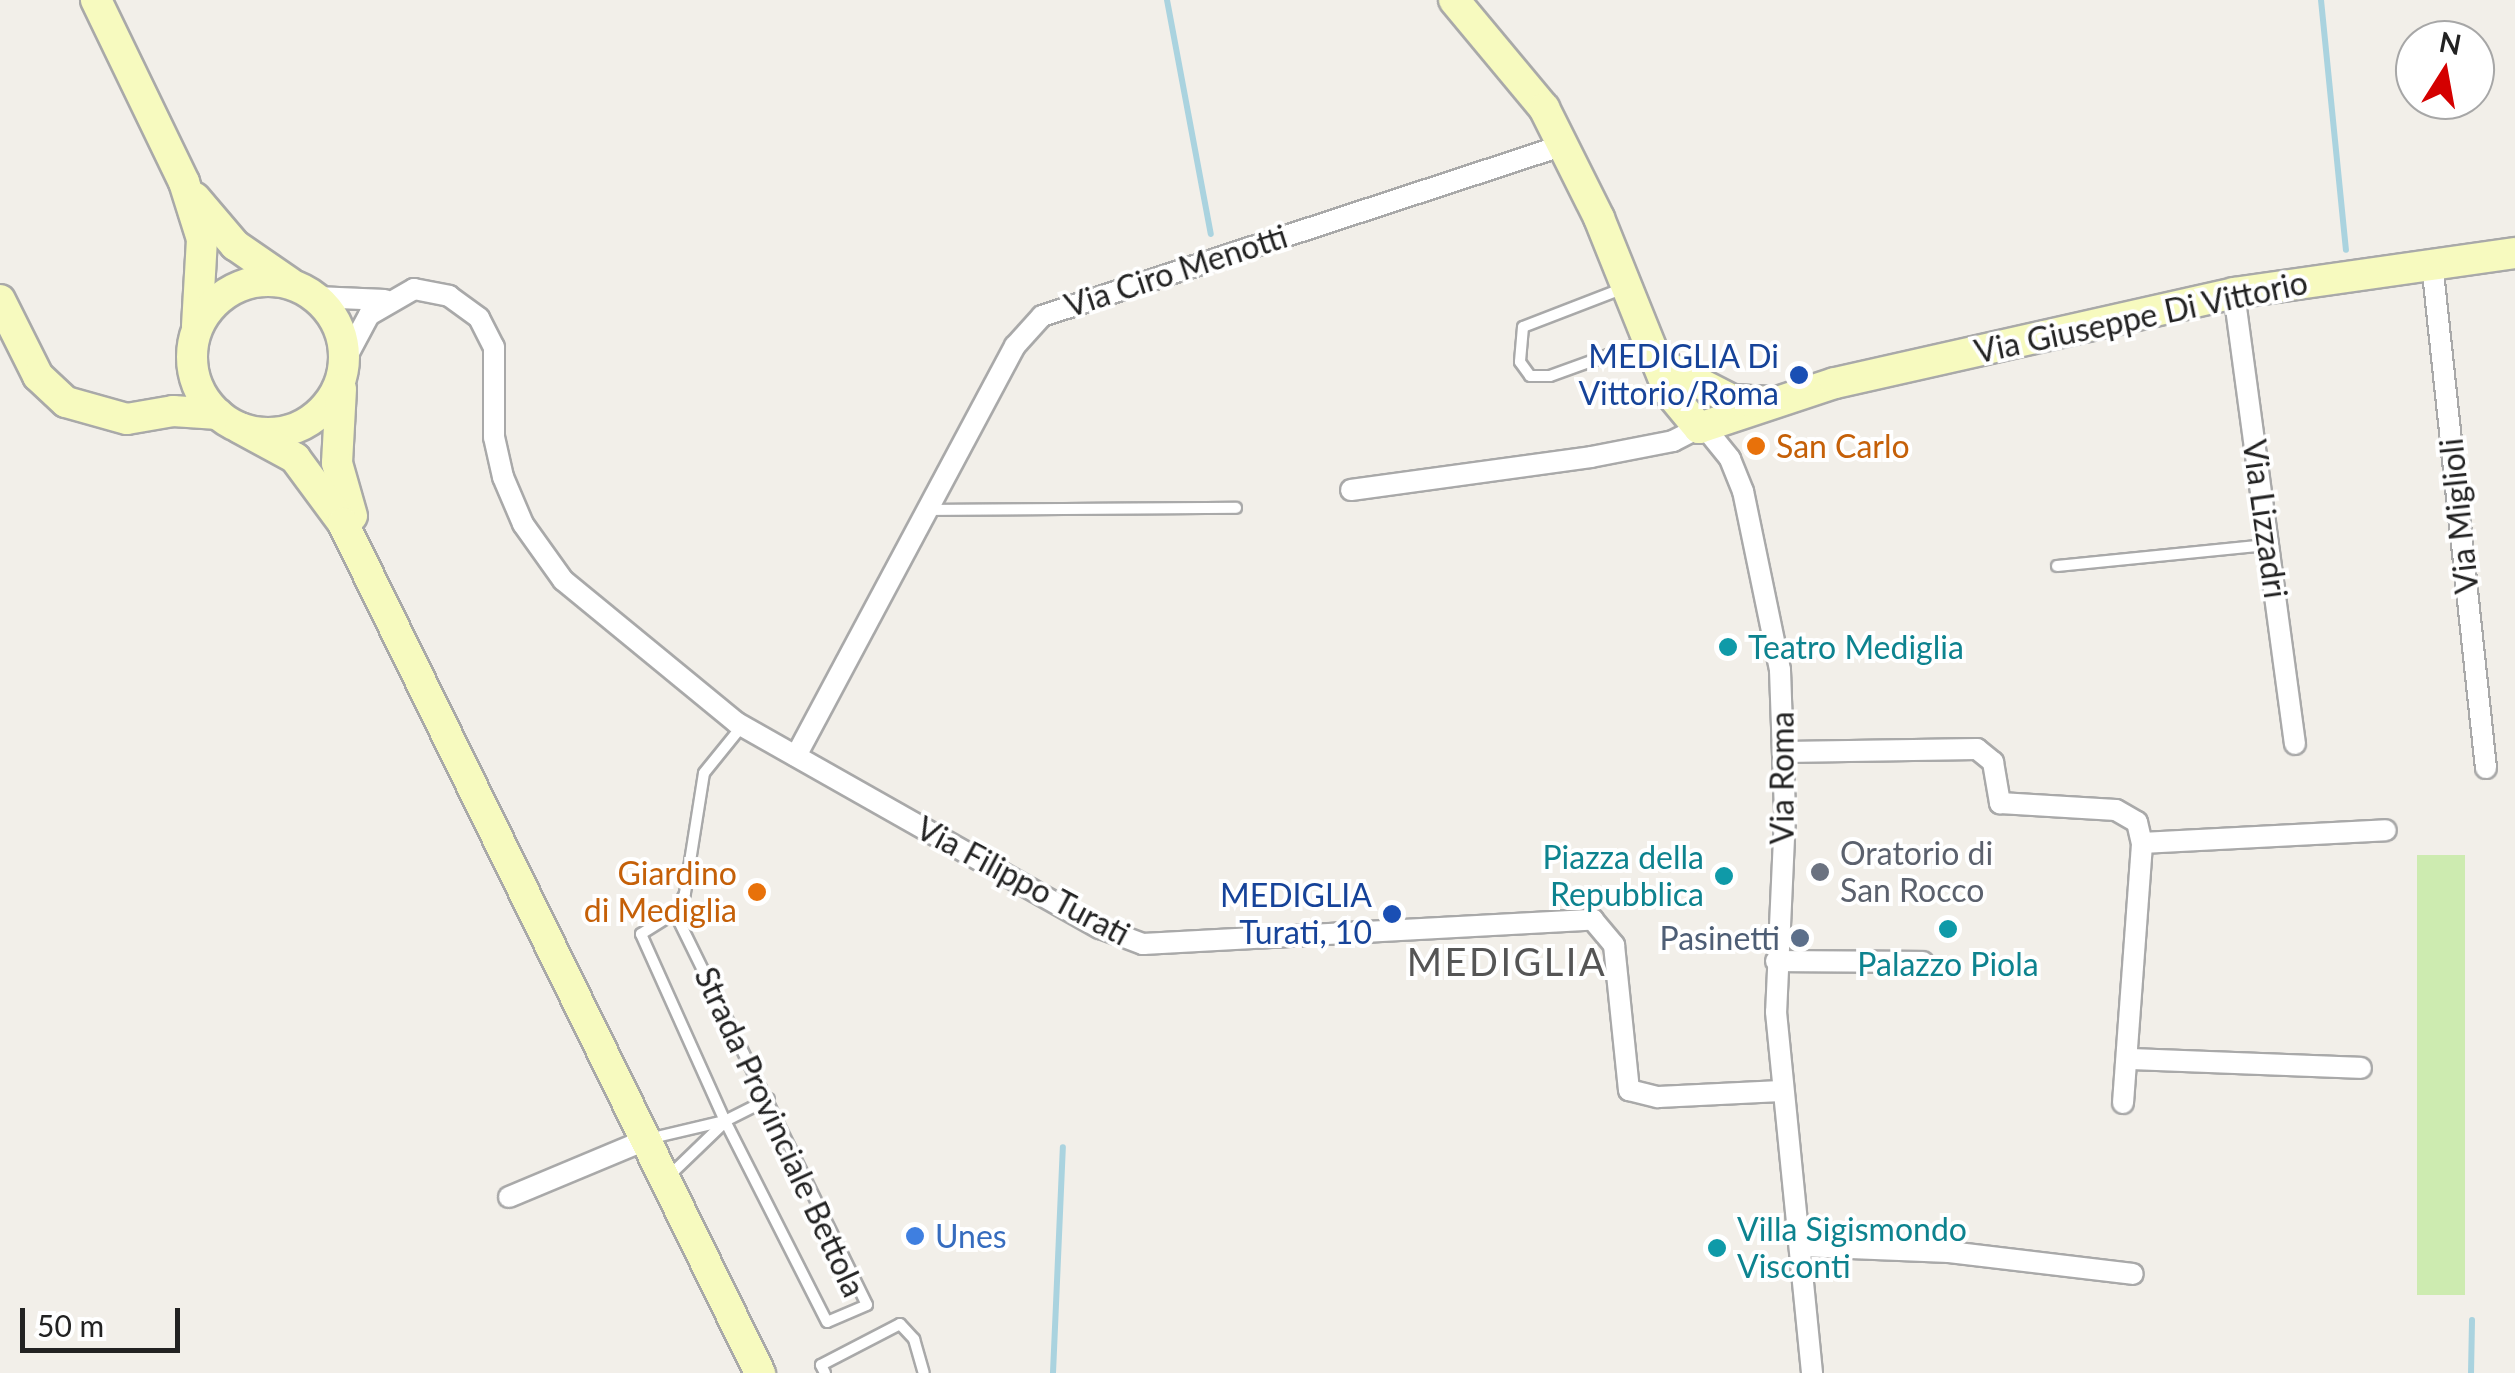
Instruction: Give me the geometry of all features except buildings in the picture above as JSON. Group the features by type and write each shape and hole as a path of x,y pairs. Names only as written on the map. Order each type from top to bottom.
{"street":[{"path":"96,0 184,182 202,239 204,289 193,354 229,421 271,441 321,486 379,595 760,1373"},
{"name":"Via Roma","path":"1454,0 1534,92 1564,145 1653,352 1702,426 1730,458 1750,521 1780,670 1784,752 1776,962 1782,1091 1812,1373"},
{"name":"Via Ciro Menotti","path":"796,756 1014,346 1042,316 1564,145"},
{"path":"184,182 236,245 332,315 344,366 337,463 379,595"},
{"name":"Via Giuseppe Di Vittorio","path":"1351,490 1673,442 1702,426 1770,402 2234,293 2515,252"},
{"name":"Via Miglioli","path":"2432,263 2486,768"},
{"path":"156,412 193,354 221,297 255,283 304,291"},
{"name":"Via Filippo Turati","path":"304,291 362,304 414,289 449,296 478,318 494,347 494,437 523,524 563,580 742,726 1136,943 1593,920 1614,944 1629,1090 1652,1097 1782,1091"},
{"name":"Via Lizzadri","path":"2234,293 2295,744"},
{"path":"0,300 38,376 66,402 98,416 156,412 284,432 305,424 330,402 369,315 392,298"},
{"path":"1653,352 1713,390 1726,413 1702,426"},
{"name":"Via Giuseppe Di Vittorio","path":"1713,390 1770,402"},
{"path":"1784,752 1977,750 1993,762 2000,803 2116,810 2137,822 2142,843 2124,1103"},
{"path":"2142,843 2386,830"},
{"path":"1776,962 1923,962"},
{"path":"2128,1059 2362,1068"},
{"path":"509,1198 645,1140"},
{"path":"1801,1246 1950,1252 2133,1274"}],"lane":[{"path":"1625,287 1523,327 1517,343 1523,370 1550,376 1653,352"},
{"path":"926,510 1236,508"},
{"path":"2057,566 2268,544"},
{"path":"674,914 685,894 704,773 742,726"},
{"name":"Strada Provinciale Bettola","path":"674,914 769,1098 867,1305 827,1322 725,1121 641,934 674,914"},
{"path":"645,1140 725,1121 769,1098"},
{"path":"665,1180 725,1121"},
{"path":"825,1373 821,1365 900,1324 914,1339 924,1373"}],"green space":[{"path":"2417,855 2465,855 2465,1295 2417,1295"}],"waterway":[{"path":"1167,0 1211,234"},
{"path":"2321,0 2346,250"},
{"path":"1053,1373 1063,1147"},
{"path":"2471,1373 2472,1320"}],"place":[{"name":"MEDIGLIA Di Vittorio/Roma","path":"1799,375"},
{"name":"San Carlo","path":"1756,446"},
{"name":"Teatro Mediglia","path":"1728,647"},
{"name":"Oratorio di San Rocco","path":"1820,872"},
{"name":"Piazza della Repubblica","path":"1724,876"},
{"name":"Giardino di Mediglia","path":"757,892"},
{"name":"MEDIGLIA Turati, 10","path":"1392,914"},
{"name":"Palazzo Piola","path":"1948,929"},
{"name":"Pasinetti","path":"1800,938"},
{"name":"Unes","path":"915,1236"},
{"name":"Villa Sigismondo Visconti","path":"1717,1248"}],"district":[{"name":"MEDIGLIA","path":"1507,962"}]}
